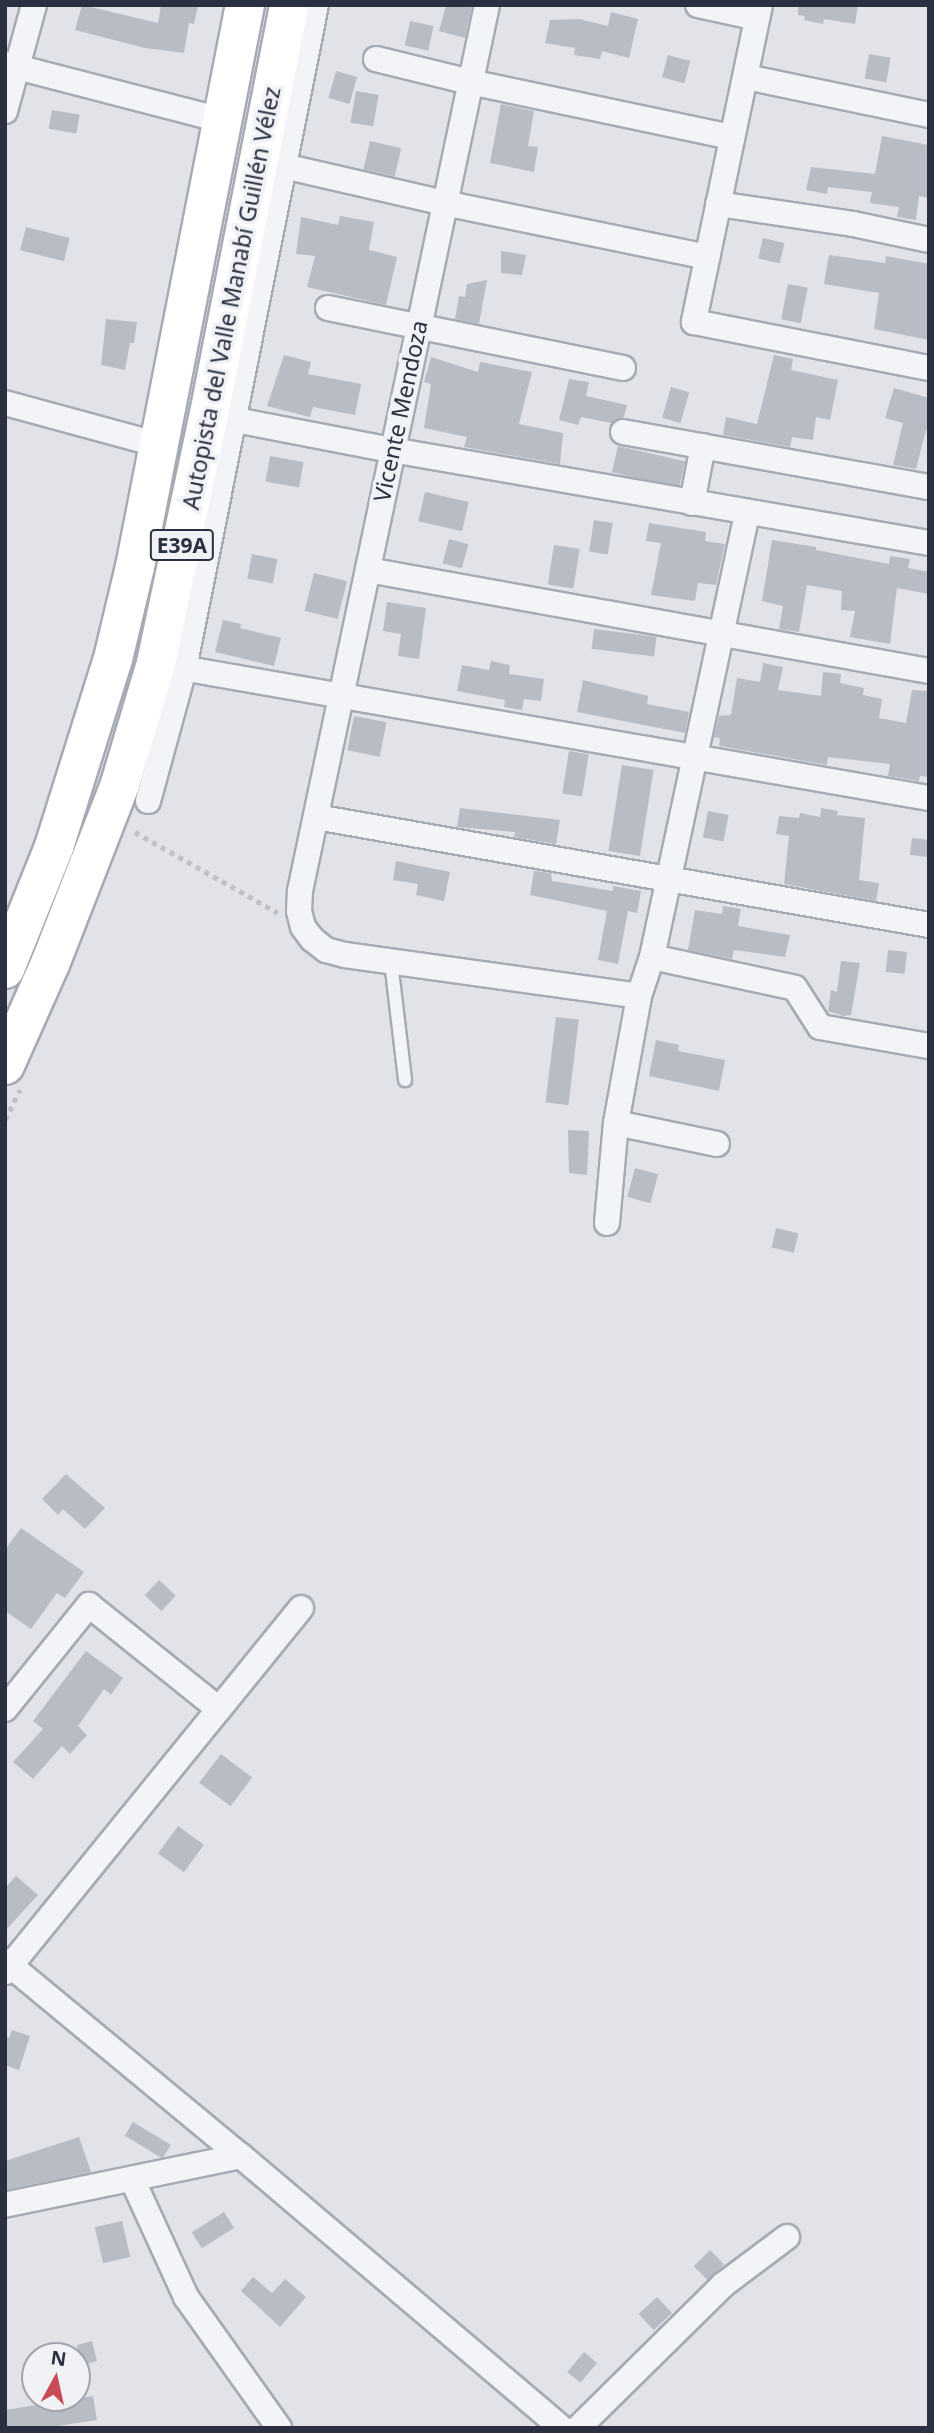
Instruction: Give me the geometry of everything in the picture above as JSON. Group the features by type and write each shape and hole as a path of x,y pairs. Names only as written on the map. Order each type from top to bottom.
{"main road":[{"name":"Autopista del Valle Manabí Guillén Vélez","path":"5,969 54,848 86,748 135,567 245,5"},
{"name":"Autopista del Valle Manabí Guillén Vélez","path":"14,1074 55,951 120,784 170,666 272,163 289,5"}],"street":[{"path":"5,111 11,65 34,5"},
{"path":"316,5 272,163 444,203 708,257"},
{"name":"Vicente Mendoza","path":"303,927 299,911 300,891 487,5"},
{"path":"698,5 759,12 694,322 929,368"},
{"path":"376,59 470,82 732,137"},
{"path":"11,65 222,120"},
{"path":"746,76 929,115"},
{"path":"719,204 853,224 929,240"},
{"path":"328,308 623,368"},
{"path":"5,403 160,444"},
{"path":"222,417 392,450 929,543"},
{"path":"623,432 929,486"},
{"path":"692,503 703,446"},
{"path":"607,1223 616,1123 639,996 652,957 747,513"},
{"path":"368,570 929,671"},
{"path":"148,801 170,666 929,799"},
{"path":"316,817 929,925"},
{"path":"303,927 312,939 326,950 391,962 639,996"},
{"path":"652,957 795,988 820,1027 929,1046"},
{"path":"616,1123 717,1144"},
{"path":"5,1709 89,1605 219,1709"},
{"path":"301,1608 7,1966 241,2156 562,2428"},
{"path":"5,2204 241,2156"},
{"path":"132,2179 186,2297 279,2428"},
{"path":"578,2428 723,2285 787,2237"}],"lane":[{"path":"391,962 405,1080"}],"path":[{"path":"131,842 136,830 303,927"},
{"path":"5,1120 14,1074"}],"building":[{"path":"82,5 158,23 161,5 198,5 194,24 189,23 184,53 145,48 75,30"},
{"path":"446,5 472,5 465,38 439,31"},
{"path":"798,5 858,5 855,24 824,19 823,24 804,20 805,16 798,15"},
{"path":"611,12 638,19 629,58 602,51 600,59 574,55 575,48 545,43 550,20 579,19 608,26"},
{"path":"410,21 433,26 428,50 405,45"},
{"path":"869,54 891,58 886,82 865,79"},
{"path":"668,55 690,61 684,83 662,77"},
{"path":"336,71 357,77 349,104 328,98"},
{"path":"356,91 379,95 373,127 350,123"},
{"path":"501,104 534,111 528,146 538,147 534,172 490,163"},
{"path":"52,110 80,115 76,134 49,129"},
{"path":"882,136 929,145 929,198 919,196 916,220 897,217 899,207 870,203 872,192 828,187 827,194 806,190 811,167 875,174"},
{"path":"370,141 401,148 395,176 363,169"},
{"path":"340,216 374,222 369,250 397,257 386,305 307,287 315,256 296,254 301,217 338,225"},
{"path":"26,227 70,238 64,261 20,250"},
{"path":"763,238 784,243 780,263 758,258"},
{"path":"501,251 526,255 522,275 501,273"},
{"path":"829,255 885,263 886,256 929,264 929,340 874,329 879,293 824,284"},
{"path":"487,280 479,324 455,319 459,296 465,297 467,284"},
{"path":"788,284 808,288 801,323 781,319"},
{"path":"106,319 137,322 134,343 130,343 125,370 101,365"},
{"path":"284,355 311,362 308,374 361,384 355,415 313,407 310,417 267,406"},
{"path":"774,355 793,359 791,370 838,380 830,420 816,417 813,440 792,437 790,447 723,435 726,417 757,424"},
{"path":"431,357 478,372 480,362 532,372 519,424 563,433 560,464 464,447 467,437 424,428 431,384 424,382"},
{"path":"569,379 589,382 586,396 627,405 624,417 611,423 581,417 578,425 559,420"},
{"path":"671,387 689,392 680,423 662,418"},
{"path":"894,388 929,398 929,431 926,430 916,469 893,465 903,423 885,418"},
{"path":"618,446 685,462 679,488 612,472"},
{"path":"270,456 303,462 299,488 265,482"},
{"path":"425,492 469,502 462,531 418,521"},
{"path":"594,520 613,523 608,555 589,552"},
{"path":"649,523 706,532 705,541 725,544 716,585 698,583 695,601 651,595 661,543 646,541"},
{"path":"449,539 468,544 462,568 443,563"},
{"path":"772,540 889,564 890,556 910,559 908,568 929,572 929,594 897,588 890,644 850,637 855,611 841,610 842,591 807,585 799,632 779,629 783,606 762,601"},
{"path":"554,545 580,549 573,589 548,585"},
{"path":"252,554 278,559 273,584 247,579"},
{"path":"314,573 347,581 338,619 305,611"},
{"path":"387,602 426,608 419,659 398,656 401,634 383,631"},
{"path":"223,620 241,624 240,628 281,638 274,666 215,652"},
{"path":"594,629 657,637 654,657 592,649"},
{"path":"491,661 510,665 509,674 544,679 541,701 524,699 522,710 504,707 505,700 457,691 462,665 489,670"},
{"path":"763,663 783,667 778,690 821,696 823,672 841,674 840,683 864,688 863,695 882,699 879,718 906,723 912,690 929,691 929,777 920,776 919,781 888,776 890,764 828,757 827,765 719,746 720,738 714,737 719,716 731,715 737,678 760,682"},
{"path":"583,680 648,696 647,704 689,712 685,733 577,712"},
{"path":"354,716 386,722 380,757 347,750"},
{"path":"569,751 589,754 582,797 562,793"},
{"path":"622,765 654,770 640,856 608,851"},
{"path":"460,808 560,820 556,844 514,837 515,832 457,827"},
{"path":"821,808 838,811 837,815 865,818 859,880 879,883 876,901 784,884 789,836 776,834 779,816 799,818 800,813 820,817"},
{"path":"708,811 729,815 723,842 703,838"},
{"path":"912,838 929,840 927,857 910,855"},
{"path":"396,861 450,872 444,901 416,895 418,884 393,880"},
{"path":"534,871 551,873 552,881 613,891 613,886 641,891 637,913 628,911 618,964 598,960 607,911 530,895"},
{"path":"723,906 741,909 738,926 790,935 785,957 734,950 732,959 688,950 695,910 722,914"},
{"path":"888,950 907,952 905,974 886,972"},
{"path":"841,961 860,963 851,1015 843,1016 828,1011 831,990 837,992"},
{"path":"556,1017 579,1020 568,1105 546,1102"},
{"path":"656,1040 679,1045 678,1051 725,1060 719,1091 649,1076"},
{"path":"568,1130 589,1131 587,1175 569,1173"},
{"path":"635,1168 658,1174 650,1203 627,1197"},
{"path":"776,1228 798,1233 794,1253 772,1247"},
{"path":"66,1474 105,1508 85,1529 63,1509 58,1515 42,1499"},
{"path":"21,1528 84,1572 65,1598 57,1593 31,1629 5,1611 5,1550"},
{"path":"159,1580 176,1596 161,1611 145,1595"},
{"path":"86,1651 123,1678 111,1695 104,1689 78,1726 87,1735 70,1754 62,1746 33,1779 13,1762 43,1729 33,1721"},
{"path":"221,1754 252,1777 230,1806 199,1783"},
{"path":"178,1826 204,1845 184,1872 158,1854"},
{"path":"16,1876 38,1895 5,1931 5,1888"},
{"path":"12,2030 30,2036 19,2070 5,2065 5,2037 9,2038"},
{"path":"133,2122 171,2145 162,2158 125,2136"},
{"path":"79,2137 91,2172 5,2190 5,2161"},
{"path":"224,2212 234,2228 202,2248 192,2232"},
{"path":"122,2221 130,2257 103,2263 95,2227"},
{"path":"710,2250 724,2264 708,2280 694,2266"},
{"path":"253,2277 272,2293 285,2279 306,2297 280,2327 241,2291"},
{"path":"657,2297 672,2313 654,2330 639,2314"},
{"path":"92,2341 97,2361 91,2363 91,2342 88,2342"},
{"path":"584,2352 597,2363 580,2383 567,2372"},
{"path":"91,2396 97,2420 44,2428 5,2428 5,2410 21,2407 21,2412 91,2412"}]}
